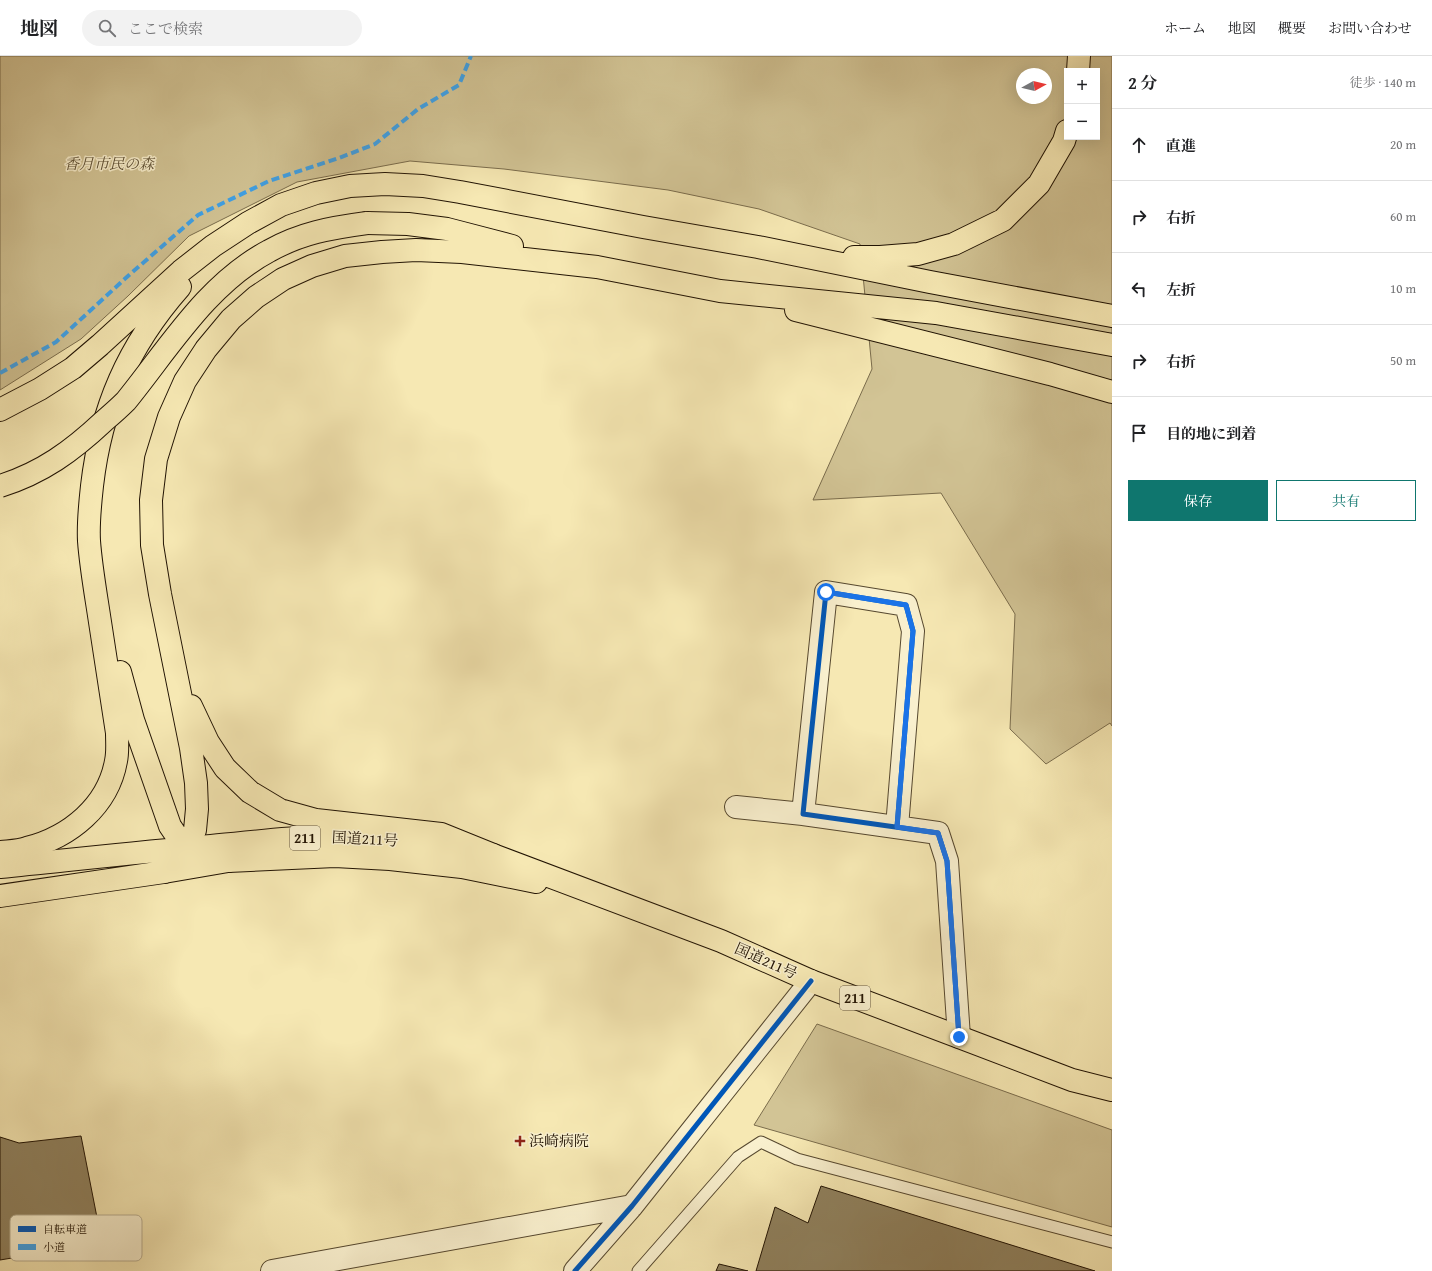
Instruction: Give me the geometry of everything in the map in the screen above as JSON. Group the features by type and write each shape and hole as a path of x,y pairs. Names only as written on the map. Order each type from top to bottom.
{"highway":[{"path":"1078,68 1079,56"},
{"path":"758,247 845,256 880,257 918,254 954,244 1003,220 1039,184 1064,140"},
{"path":"0,410 40,389 72,368 100,345 181,271 213,246 248,223 281,205 316,193 350,186 385,184 424,186 460,192 758,247 1112,316"},
{"path":"0,852 27,849 58,837 79,823 96,805 109,783 116,760 117,733 92,570 89,539 90,504 94,470 101,435 125,367 143,336 162,308 209,256 248,223"},
{"path":"0,486 36,472 66,454 98,427 125,402 204,303 234,274 268,251 297,237 330,228 367,223 408,224 447,229 597,267 720,291 1042,372 1112,392"},
{"path":"164,872 178,861 187,848 196,830 197,809 196,783 152,545 151,500 156,460 169,417 185,381 206,349 231,319 251,301 283,279 312,266 345,256 416,250 462,252 597,267"},
{"path":"720,291 936,313 1112,345"},
{"path":"92,570 133,720 170,826 178,839 187,848 204,857 228,861"},
{"path":"171,646 192,712 208,742 225,768 250,792 280,810 316,820 441,834 493,855"},
{"name":"国道211号","path":"0,867 187,848 317,837 402,841 454,847 493,855 721,941 811,981 1072,1080 1112,1090"},
{"name":"国道211号","path":"0,896 228,861 335,856 390,859 462,867 602,896"}],"street":[{"path":"803,814 826,592 906,605 913,631 897,827"},
{"path":"736,808 803,814 938,833 947,861 959,1037"},
{"path":"575,1271 632,1206 811,981"},
{"path":"272,1271 632,1206"}],"lane":[{"path":"638,1271 738,1157 761,1142 797,1159 1112,1242"}],"green space":[{"name":"香月市民の森","path":"0,56 1112,56 1112,726 1110,723 1046,764 1010,729 1015,614 941,493 813,500 872,369 860,244 759,209 668,190 504,169 410,161 297,182 189,236 128,296 81,339 0,390"},
{"path":"817,1024 1112,1130 1112,1227 754,1125"}],"building":[{"path":"81,1136 97,1215 10,1215 10,1258 0,1260 0,1137 19,1143"},
{"path":"821,1186 1095,1271 756,1271 775,1207 808,1223"},
{"path":"719,1264 748,1271 716,1271"}],"marked path":[{"path":"0,373 56,342 198,215 269,181 339,158 375,144 418,109 459,85 471,56"}],"cycle path":[{"path":"897,827 913,631 906,605 826,592 803,814 938,833 947,861 959,1037"},
{"path":"575,1271 632,1206 811,981"}],"place":[{"name":"浜崎病院","path":"520,1141"}],"route":[{"path":"826,592 906,605 913,631 897,827 938,833 947,861 959,1037"}]}
